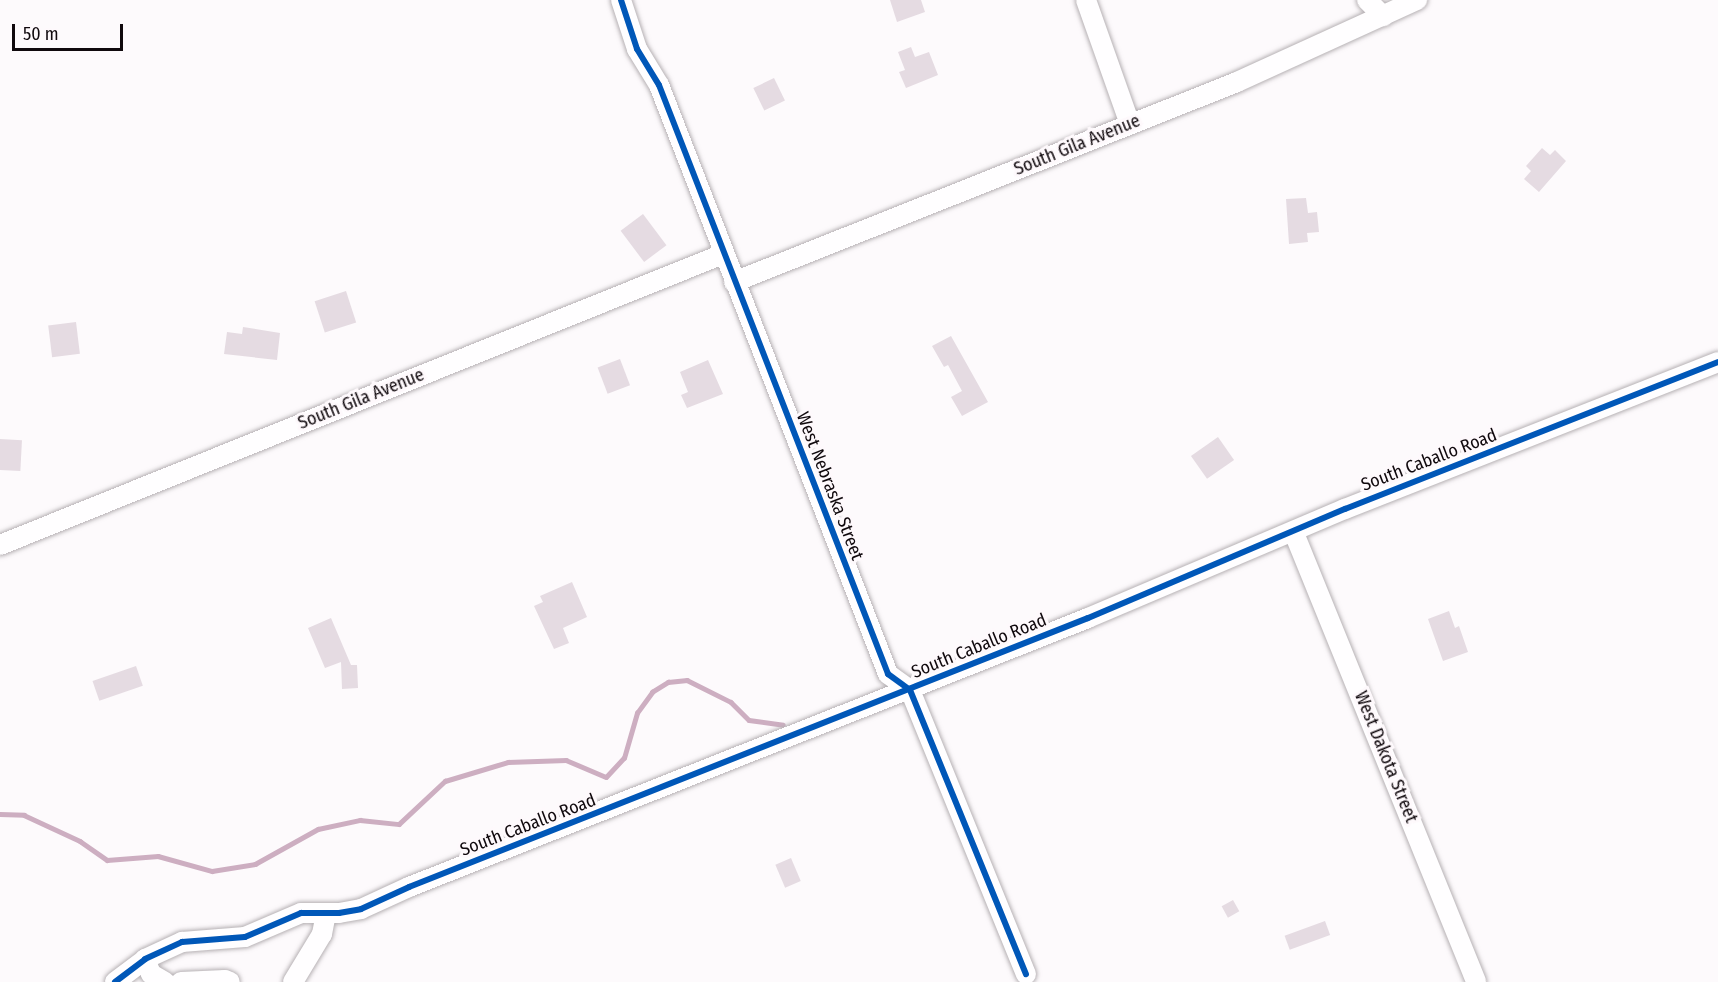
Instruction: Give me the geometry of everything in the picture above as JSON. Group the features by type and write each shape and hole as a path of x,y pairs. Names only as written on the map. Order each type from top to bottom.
{"street":[{"name":"West Nebraska Street","path":"621,0 637,49 659,85 888,674 910,690 1026,974"},
{"path":"1086,0 1130,124"},
{"path":"1367,0 1383,16"},
{"name":"South Gila Avenue","path":"734,282 1237,82 1417,0"},
{"name":"South Gila Avenue","path":"0,545 723,254"},
{"name":"South Caballo Road","path":"115,982 145,959 182,942 245,937 301,913 326,914 361,909 409,887 910,690 1294,533 1356,505 1718,362"},
{"name":"West Dakota Street","path":"1294,533 1476,982"},
{"path":"293,982 322,934 326,914"},
{"path":"145,959 151,974 165,982"},
{"path":"181,982 225,980 230,982"}],"building":[{"path":"890,0 921,0 925,12 897,22"},
{"path":"911,47 915,57 929,52 938,75 906,88 899,72 905,70 898,52"},
{"path":"774,78 785,100 764,111 753,88"},
{"path":"1542,148 1550,155 1555,150 1566,161 1539,192 1524,179 1531,171 1526,166"},
{"path":"1306,198 1308,213 1317,212 1319,232 1307,233 1308,242 1289,244 1286,199"},
{"path":"643,214 666,245 644,262 621,231"},
{"path":"346,291 356,322 325,333 315,301"},
{"path":"76,322 80,354 52,357 48,325"},
{"path":"243,327 280,333 277,360 224,354 227,332 242,334"},
{"path":"951,336 988,402 962,416 951,397 962,391 948,365 944,367 932,346"},
{"path":"620,359 630,385 608,394 598,368"},
{"path":"708,360 723,394 687,408 681,395 688,392 680,372"},
{"path":"1218,437 1234,460 1207,479 1191,456"},
{"path":"0,439 22,440 20,471 0,470"},
{"path":"572,582 587,617 563,628 569,643 554,649 534,606 543,602 540,596"},
{"path":"1449,611 1455,628 1459,626 1468,652 1443,661 1428,619"},
{"path":"331,618 351,665 357,665 358,688 342,689 341,662 325,668 308,628"},
{"path":"136,666 143,686 99,701 93,681"},
{"path":"791,858 801,881 785,888 775,865"},
{"path":"1233,900 1239,911 1228,918 1222,906"},
{"path":"1325,921 1330,935 1290,950 1285,936"}],"waterway":[{"path":"0,814 24,815 80,841 107,860 158,856 212,871 255,864 318,829 360,820 399,824 445,781 508,762 566,760 606,777 624,758 637,713 652,692 668,682 687,680 731,702 749,720 783,725"}],"cycle path":[{"path":"621,0 637,49 659,85 888,674 910,690 1026,974"},
{"path":"115,982 145,959 182,942 245,937 301,913 339,913 361,909 409,887 1088,618 1345,509 1718,362"}]}
